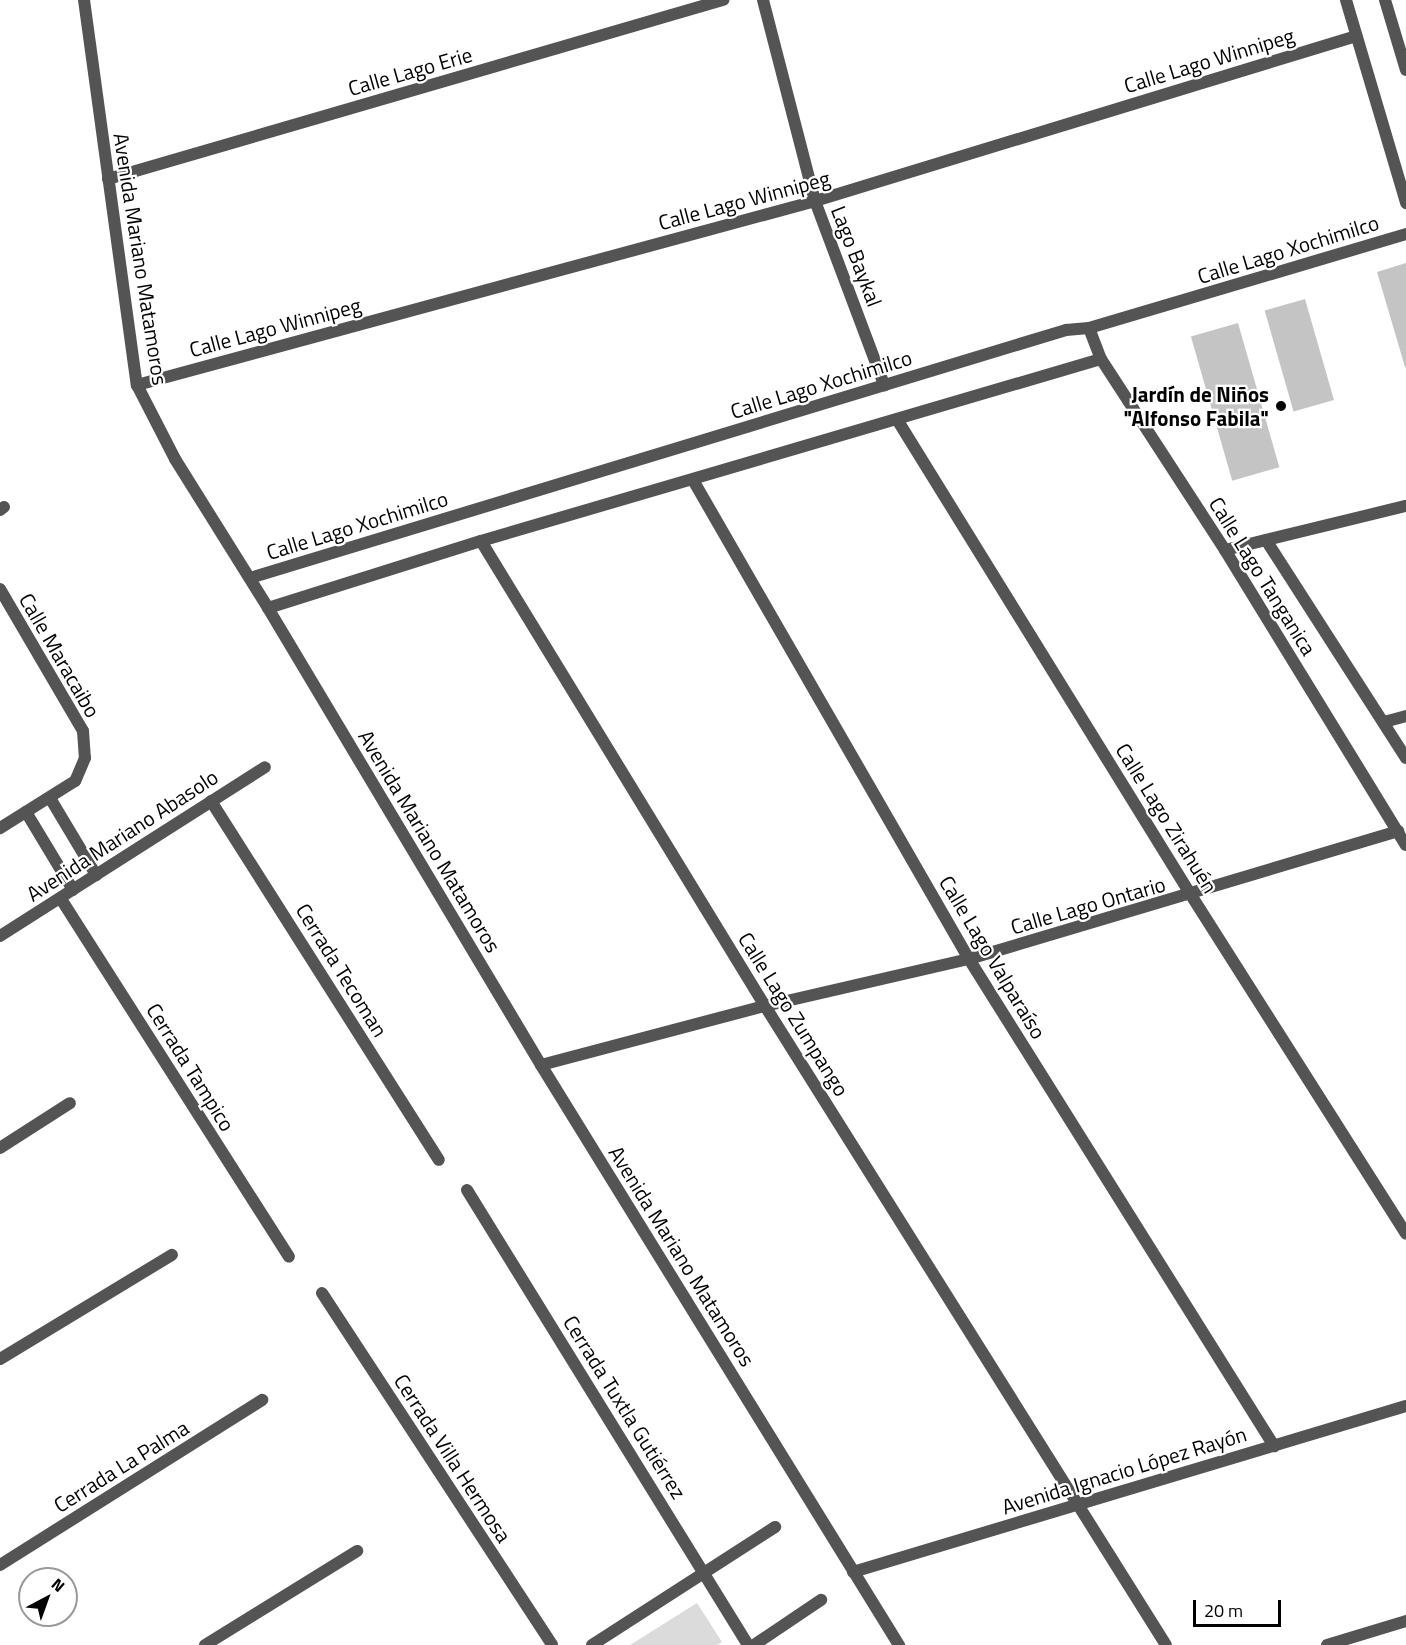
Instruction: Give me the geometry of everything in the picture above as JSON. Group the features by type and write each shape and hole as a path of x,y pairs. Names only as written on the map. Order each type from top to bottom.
{"street":[{"name":"Avenida Mariano Matamoros","path":"84,0 137,385 175,459 250,578 541,1065 899,1645"},
{"name":"Calle Lago Erie","path":"108,179 723,0"},
{"name":"Lago Baykal","path":"763,0 815,201 884,385"},
{"path":"1346,0 1406,203"},
{"path":"1385,0 1406,70"},
{"name":"Calle Lago Winnipeg","path":"137,385 815,201 1356,36"},
{"name":"Calle Lago Xochimilco","path":"250,578 1066,330 1089,328 1406,234"},
{"name":"Calle Lago Tanganica","path":"1089,328 1101,359 1225,550 1406,845"},
{"path":"268,608 481,541 898,421 1101,359"},
{"name":"Calle Lago Zirahuén","path":"898,421 1191,895 1406,1234"},
{"name":"Calle Lago Valparaíso","path":"693,480 969,959 1274,1446"},
{"path":"1225,550 1406,506"},
{"name":"Calle Lago Tanganica","path":"1266,540 1406,758"},
{"name":"Calle Lago Zumpango","path":"481,541 765,1006 1166,1645"},
{"name":"Calle Maracaibo","path":"0,589 83,731 85,758 75,781 0,828"},
{"path":"1384,722 1406,716"},
{"name":"Avenida Mariano Abasolo","path":"0,936 266,768"},
{"path":"50,798 96,875"},
{"name":"Cerrada Tecoman","path":"211,801 439,1160"},
{"path":"26,813 73,890"},
{"name":"Calle Lago Ontario","path":"541,1065 765,1006 969,959 1191,895 1398,831"},
{"name":"Cerrada Tampico","path":"61,899 289,1257"},
{"path":"0,1148 70,1103"},
{"name":"Cerrada Tuxtla Gutiérrez","path":"467,1190 748,1645"},
{"path":"0,1359 172,1256"},
{"name":"Cerrada Villa Hermosa","path":"322,1293 552,1645"},
{"name":"Cerrada La Palma","path":"0,1564 262,1400"},
{"name":"Avenida Ignacio López Rayón","path":"853,1572 1406,1406"},
{"path":"592,1645 775,1527"},
{"path":"205,1645 357,1551"},
{"path":"754,1645 821,1600"},
{"path":"1327,1645 1406,1621"}],"shaded area":[{"path":"697,1603 722,1642 717,1645 630,1645"}],"building":[{"path":"1406,263 1406,367 1405,367 1377,272"},
{"path":"1305,299 1334,400 1294,412 1265,311"},
{"path":"1238,323 1279,467 1232,481 1191,337"}],"place":[{"name":"Jardín de Niños \"Alfonso Fabila\"","path":"1281,406"}]}
